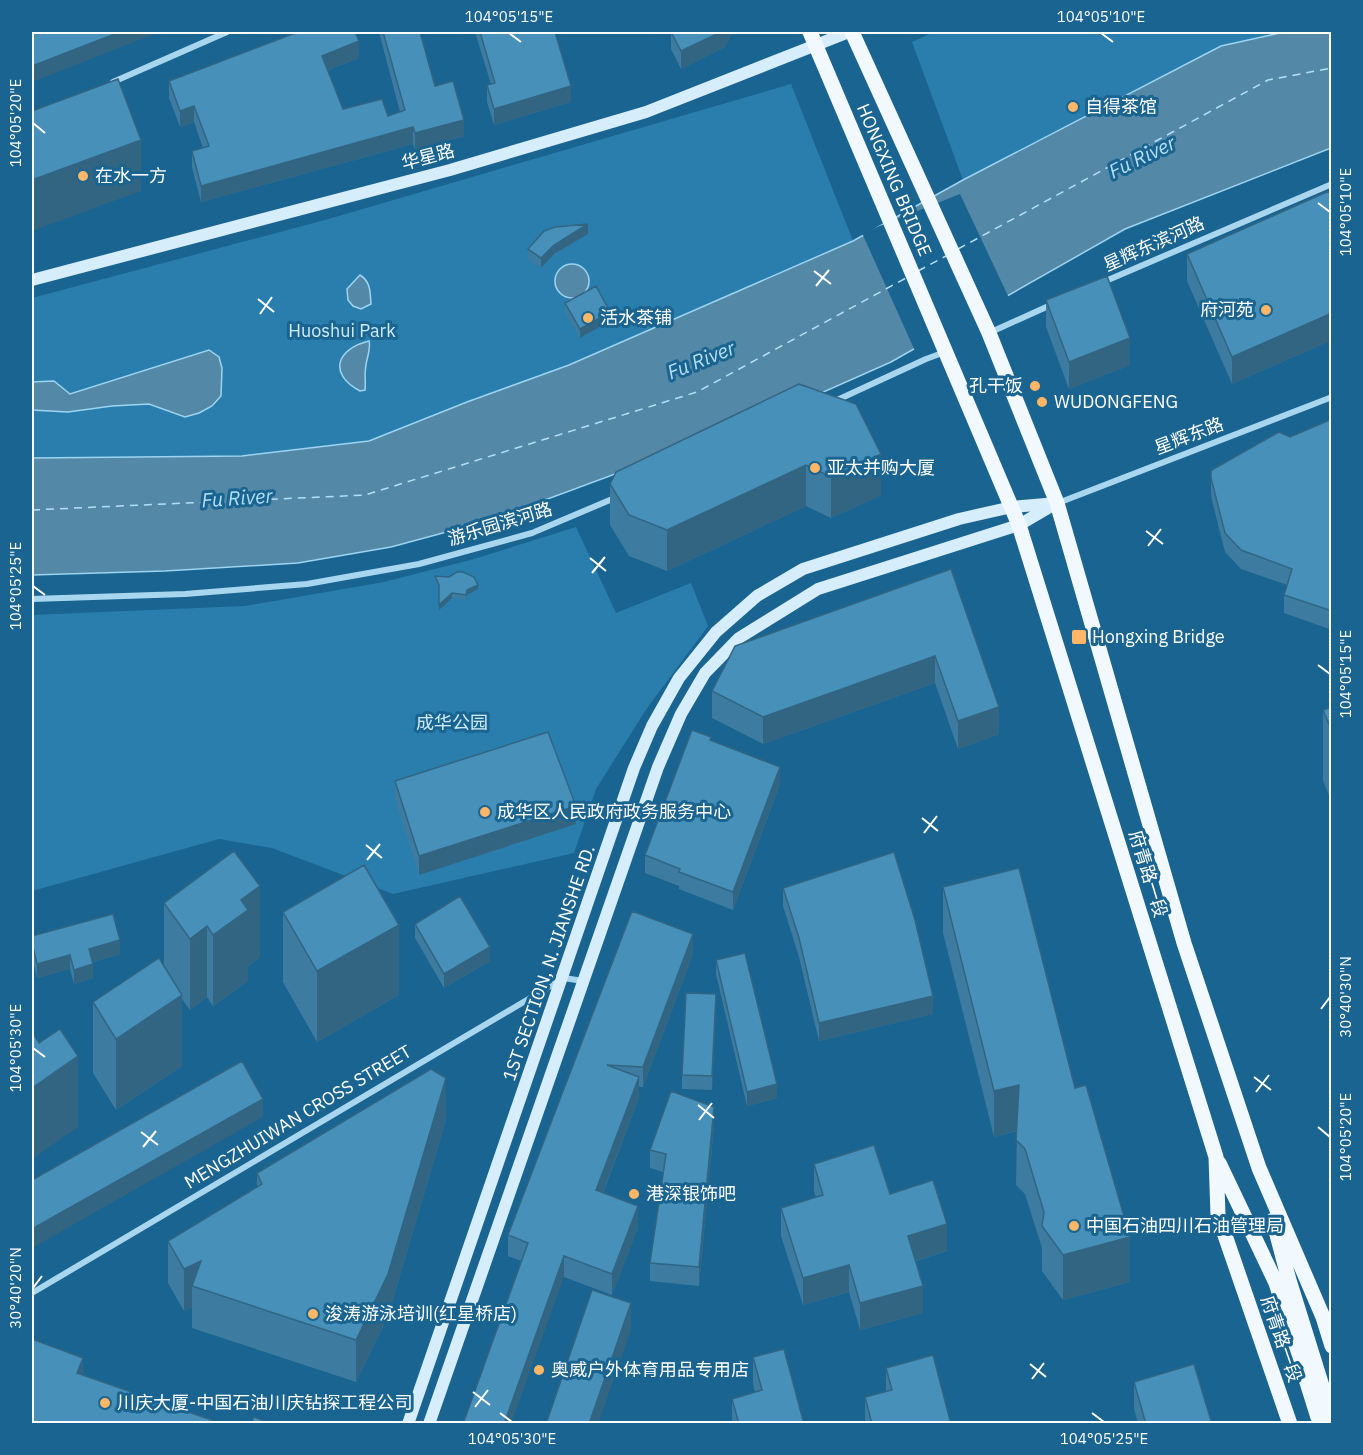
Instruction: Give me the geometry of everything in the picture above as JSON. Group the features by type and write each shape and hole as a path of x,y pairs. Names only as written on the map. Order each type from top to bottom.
{"main road":[{"name":"HONGXING BRIDGE","path":"810,32 943,348"},
{"name":"HONGXING BRIDGE","path":"851,32 987,329"},
{"name":"华星路","path":"32,280 450,170 635,116 851,32"},
{"name":"府青路一段","path":"987,329 1057,503 1184,943 1259,1168 1327,1315 1332,1346"},
{"name":"府青路一段","path":"943,348 1019,525 1216,1157 1218,1215 1290,1424"},
{"name":"1ST SECTION, N. JIANSHE RD.","path":"408,1424 564,978 634,768 652,726 679,678 716,632 758,596 803,568 959,519 1012,507 1057,503"},
{"name":"1ST SECTION, N. JIANSHE RD.","path":"429,1424 658,768 681,714 705,673 739,638 818,589 1019,525 1057,503"},
{"path":"1216,1157 1282,1282 1332,1418"},
{"path":"1259,1168 1282,1282 1320,1424"}],"street":[{"path":"108,84 227,32"},
{"name":"星辉东滨河路","path":"1091,288 1332,184"},
{"path":"987,329 1059,302"},
{"path":"830,404 943,348"},
{"name":"星辉东路","path":"1057,503 1332,397"},
{"name":"游乐园滨河路","path":"32,599 185,594 307,584 419,564 532,533 628,492"},
{"path":"564,978 583,981"},
{"name":"MENGZHUIWAN CROSS STREET","path":"32,1293 564,978"}],"green space":[{"path":"934,32 1284,32 1221,46 963,180 912,42"},
{"name":"Huoshui Park","path":"791,84 853,241 569,365 369,441 242,456 32,458 32,298 325,220"},
{"name":"成华公园","path":"576,527 616,613 691,583 708,626 645,711 596,789 574,853 393,894 272,848 219,839 32,891 32,615 245,606 384,582 474,559"}],"water":[{"name":"Fu River","path":"1284,32 1331,32 1331,148 1125,229 891,362 758,421 491,520 391,547 298,563 165,571 32,575 32,458 242,456 369,441 569,365 853,241 963,180 1221,46"},
{"path":"572,264 584,269 589,281 584,293 572,298 560,293 555,281 560,269"},
{"path":"360,275 368,284 371,304 361,309 353,306 348,300 347,289"},
{"path":"369,341 365,390 360,391 343,377 340,363 349,350"},
{"path":"209,350 219,357 222,368 221,396 212,406 199,413 185,417 149,404 68,412 32,410 32,382 54,381 70,394"}],"pier":[{"path":"960,194 1009,298 915,351 862,233"}],"building":[{"path":"39,32 120,32 32,66 32,34"},
{"path":"298,32 355,32 359,41 322,56 343,109 382,99 388,116 405,110 383,32 420,32 435,86 453,81 464,120 415,133 413,127 201,186 192,151 209,146 194,106 180,111 169,81"},
{"path":"480,32 555,32 571,86 494,109 487,85 495,83"},
{"path":"671,32 721,32 681,51"},
{"path":"118,79 141,140 32,180 32,111"},
{"name":"府河苑","path":"1329,191 1332,196 1332,313 1232,357 1187,254"},
{"path":"588,224 554,245 541,258 528,249 544,231 555,227"},
{"path":"1107,276 1130,338 1069,362 1046,300"},
{"name":"活水茶铺","path":"596,286 610,312 580,329 565,303"},
{"path":"799,384 856,404 881,454 831,477 806,465 667,530 629,515 610,484 616,472"},
{"path":"1332,419 1332,611 1284,595 1292,569 1241,550 1225,533 1211,471 1279,432 1290,437"},
{"path":"951,569 999,707 958,721 935,656 763,717 712,691 735,646"},
{"path":"457,572 474,577 478,585 467,590 466,595 452,593 439,605 439,585 435,576 449,577"},
{"path":"1332,707 1332,731 1323,710"},
{"path":"692,730 711,737 710,740 780,767 733,892 679,872 680,869 645,855"},
{"name":"成华区人民政府政务服务中心","path":"548,732 576,806 419,856 395,781"},
{"path":"234,851 260,886 241,900 248,910 213,935 207,926 190,939 164,903"},
{"path":"894,852 915,920 933,996 819,1023 799,938 783,888"},
{"path":"364,865 399,925 317,971 283,912"},
{"path":"1019,868 1075,1088 1086,1085 1130,1237 1063,1255 1042,1226 1044,1212 1025,1149 1016,1140 1019,1085 994,1091 943,887"},
{"path":"460,896 490,947 444,974 415,924"},
{"path":"632,911 693,934 643,1067 607,1065 639,1077 596,1190 638,1206 612,1274 564,1256 504,1424 463,1424 528,1243 508,1235"},
{"path":"113,914 120,940 89,949 93,964 74,970 70,955 37,964 32,936"},
{"path":"745,953 777,1084 747,1092 716,960"},
{"path":"159,958 182,995 116,1039 93,1002"},
{"path":"686,993 716,994 712,1076 682,1075"},
{"path":"60,1029 78,1056 32,1088 32,1032 39,1043"},
{"path":"242,1061 263,1099 32,1229 32,1180"},
{"path":"431,1069 446,1078 388,1274 356,1340 192,1286 201,1261 184,1269 168,1241 262,1184 257,1173"},
{"path":"671,1091 714,1107 699,1267 650,1263 666,1154 650,1150"},
{"path":"874,1145 890,1194 933,1180 947,1224 908,1236 923,1286 860,1303 849,1265 803,1278 781,1208 823,1195 814,1164"},
{"path":"592,1290 631,1303 589,1424 546,1424"},
{"path":"32,1339 83,1358 77,1373 223,1424 32,1424"},
{"path":"784,1349 804,1424 739,1424 732,1399 762,1390 753,1357"},
{"path":"933,1355 951,1424 872,1424 865,1397 892,1390 886,1368"},
{"path":"1194,1364 1212,1424 1146,1424 1134,1382"},
{"path":"254,1417 271,1424 251,1424"}],"ferry route":[{"path":"958,249 1268,80 1332,68"},
{"path":"918,271 946,256"},
{"path":"32,510 365,495 697,392 906,278"}],"place":[{"name":"自得茶馆","path":"1073,107"},
{"name":"在水一方","path":"83,176"},
{"name":"府河苑","path":"1266,310"},
{"name":"活水茶铺","path":"588,318"},
{"name":"孔干饭","path":"1035,386"},
{"name":"WUDONGFENG","path":"1042,402"},
{"name":"亚太并购大厦","path":"815,468"},
{"name":"Hongxing Bridge","path":"1079,637"},
{"name":"成华区人民政府政务服务中心","path":"485,812"},
{"name":"港深银饰吧","path":"634,1194"},
{"name":"中国石油四川石油管理局","path":"1074,1226"},
{"name":"浚涛游泳培训(红星桥店)","path":"313,1314"},
{"name":"奥威户外体育用品专用店","path":"539,1370"},
{"name":"川庆大厦-中国石油川庆钻探工程公司","path":"105,1403"}]}
